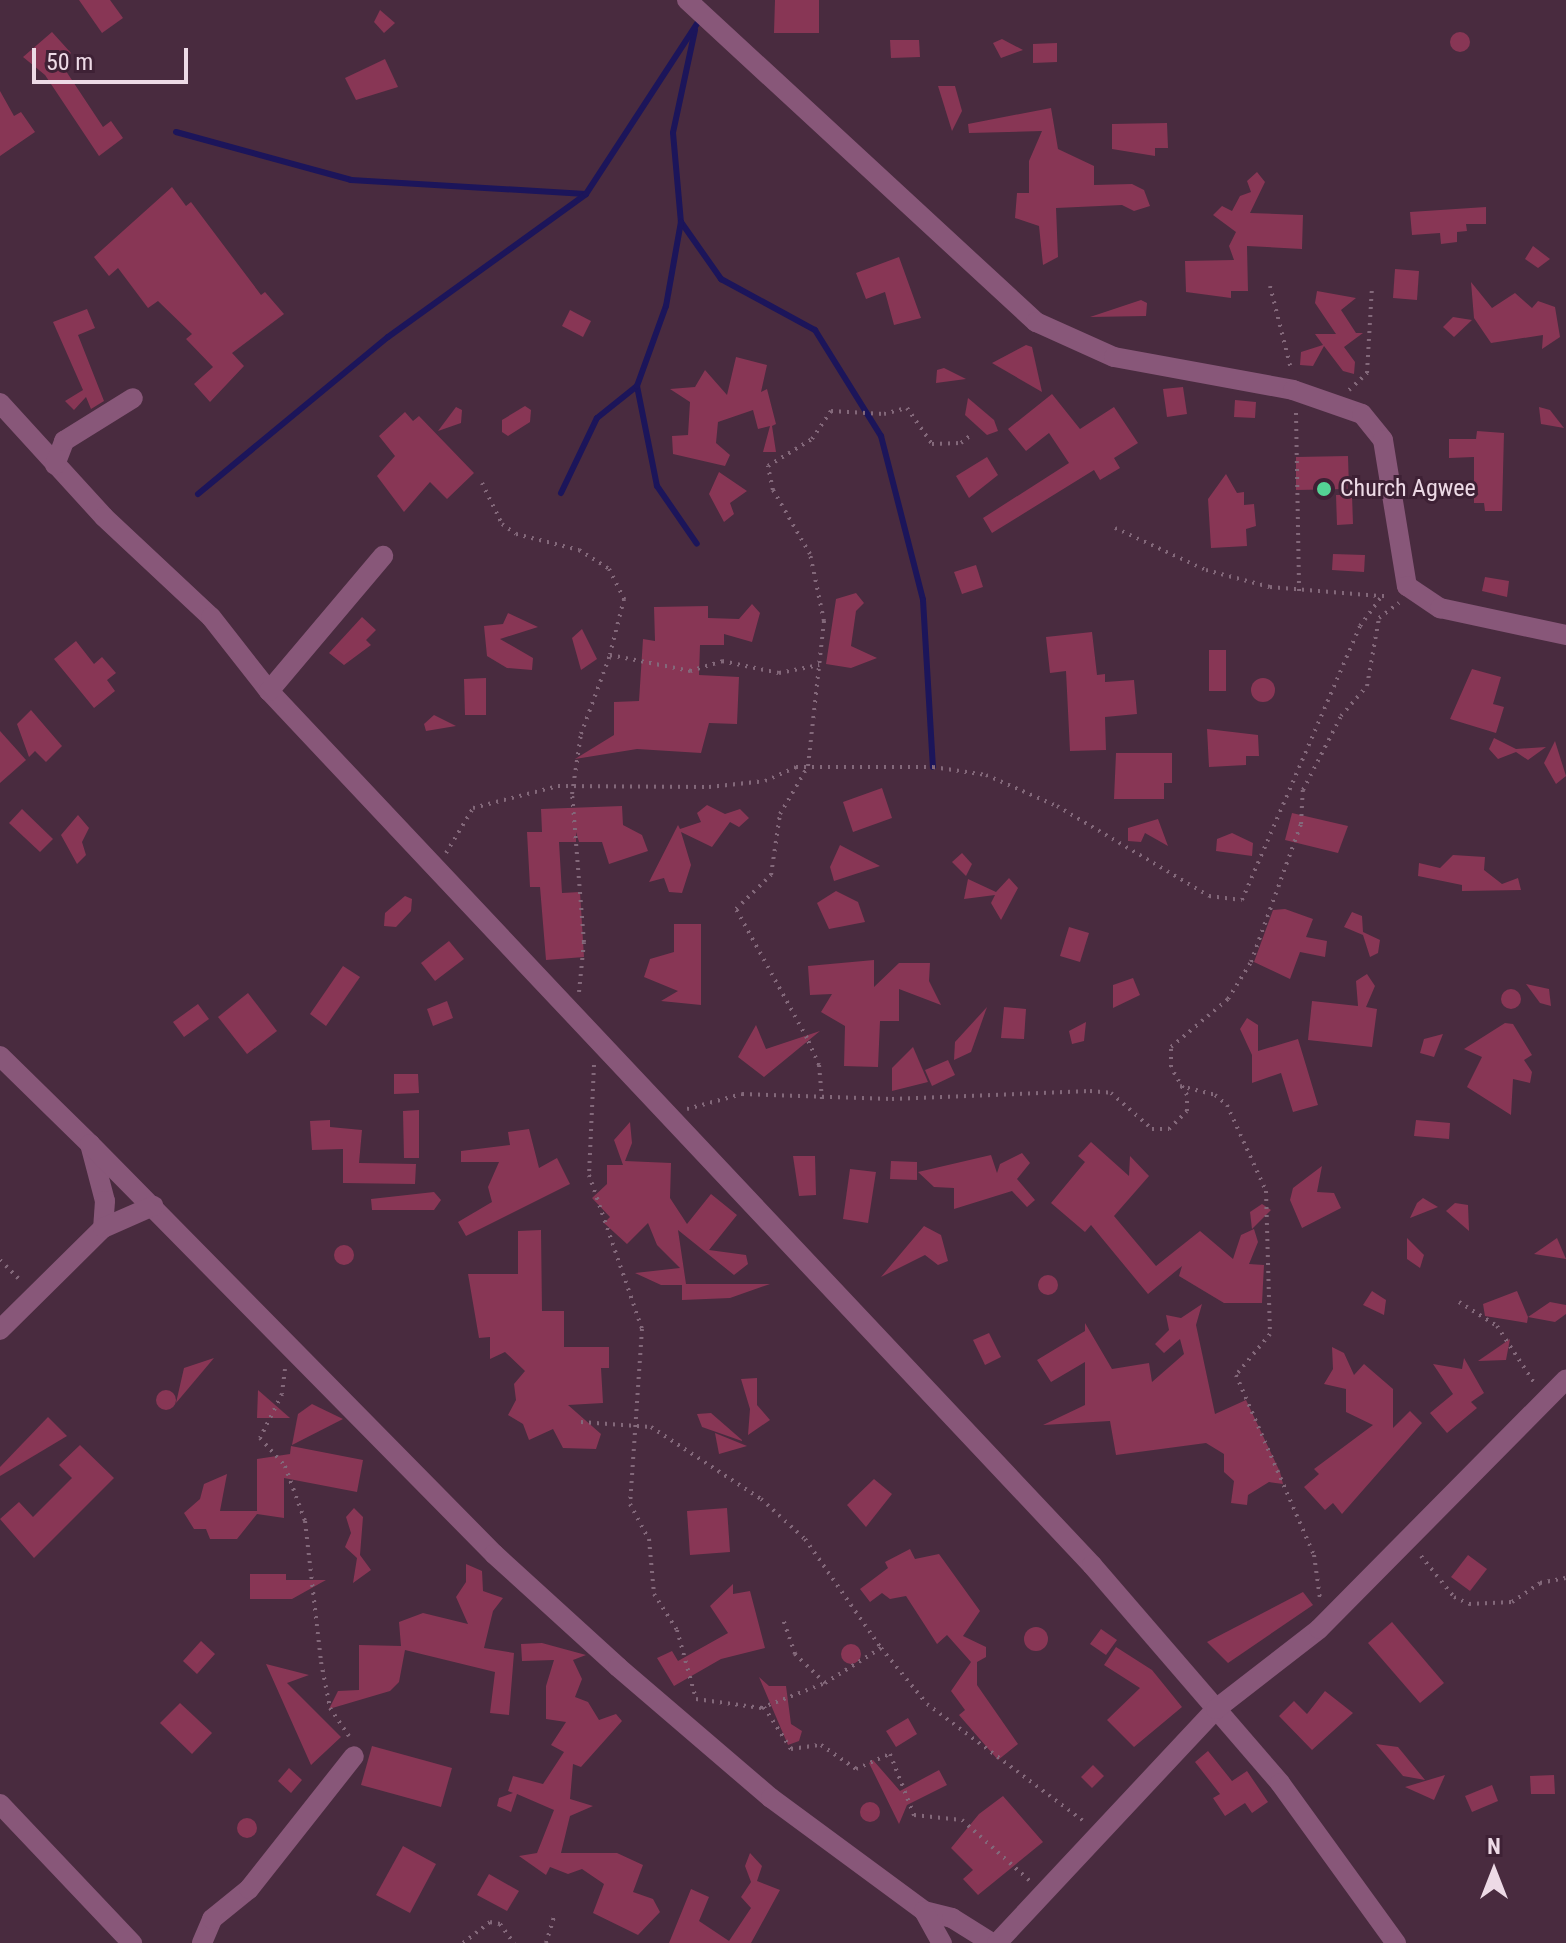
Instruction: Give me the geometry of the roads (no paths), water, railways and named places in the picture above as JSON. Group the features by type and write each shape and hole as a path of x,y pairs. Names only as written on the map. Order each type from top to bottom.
{"street":[{"path":"687,0 1036,322 1114,357 1293,390 1336,402 1362,414 1383,440 1403,575 1416,595 1440,608 1566,635"},
{"path":"55,465 64,441 133,398"},
{"path":"0,403 55,465 211,617 269,691 577,1014 667,1119 906,1364 1280,1783 1396,1943"},
{"path":"269,691 383,556"},
{"path":"0,1056 153,1206 494,1554 707,1745 924,1911 942,1943"},
{"path":"90,1144 104,1184 103,1228"},
{"path":"0,1330 103,1228 153,1206"},
{"path":"924,1911 952,1918 995,1943 1096,1830 1216,1709 1319,1629 1566,1379"},
{"path":"202,1943 212,1919 249,1889 354,1756"},
{"path":"0,1804 132,1943"}],"waterway":[{"path":"198,494 388,337 586,194 700,19"},
{"path":"695,30 673,133 681,222 721,279 815,330 881,436 923,600 933,767"},
{"path":"176,132 351,180 586,194"},
{"path":"561,493 597,418 637,386 666,306 681,222"},
{"path":"637,386 657,486 697,544"}],"place":[{"name":"Church Agwee","path":"1324,489"}]}
